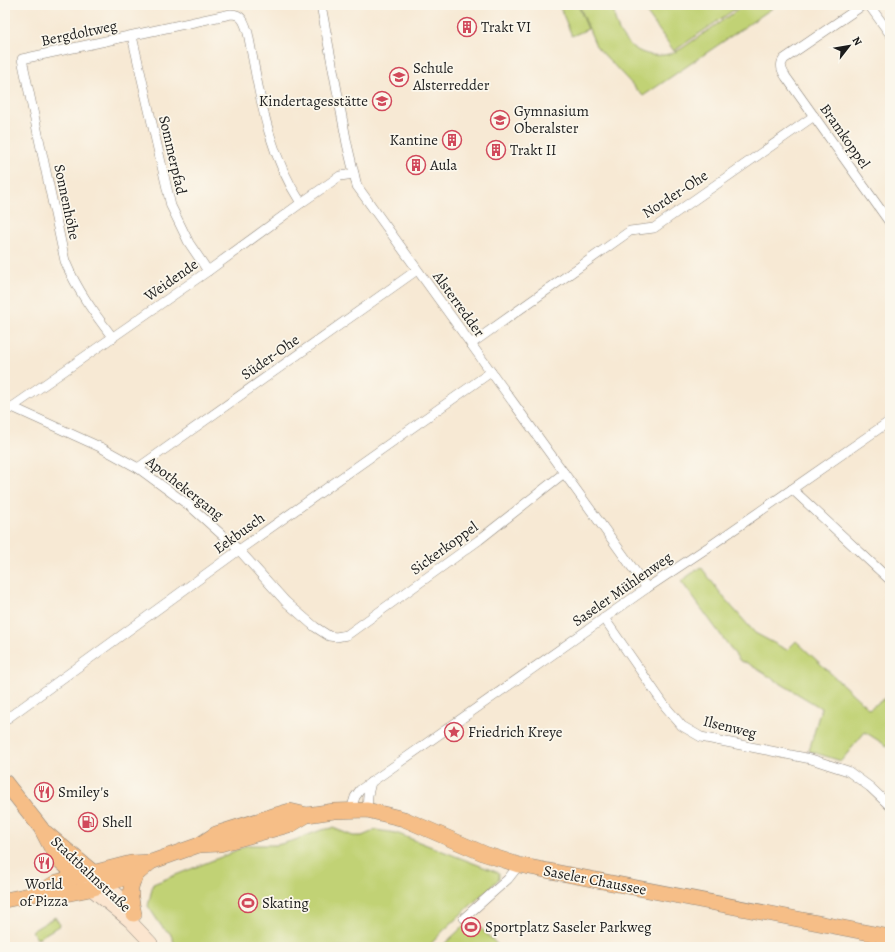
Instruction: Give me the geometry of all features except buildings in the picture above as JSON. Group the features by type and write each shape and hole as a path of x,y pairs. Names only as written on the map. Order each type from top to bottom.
{"main road":[{"name":"Stadtbahnstraße","path":"5,782 41,828 59,860 90,889 130,921 152,945"},
{"name":"Saseler Chaussee","path":"39,893 57,882 132,863 151,862 199,845 220,844 292,824 307,815 334,811 367,810 404,820 485,854 519,864 890,938"},
{"name":"Stadtbahnstraße","path":"41,828 106,884 134,914 152,945"},
{"name":"Saseler Chaussee","path":"5,900 39,893 61,895 90,889 137,874 151,862"},
{"path":"134,914 130,887 137,874"}],"street":[{"name":"Alsterredder","path":"321,5 347,144 357,186 647,588"},
{"name":"Bramkoppel","path":"863,5 784,59 781,64 782,72 890,223"},
{"path":"869,5 890,34"},
{"name":"Bergdoltweg","path":"22,59 236,14 243,18 246,25 264,114 275,151 285,176 301,202"},
{"name":"Sommerpfad","path":"132,36 171,206 189,243 208,271"},
{"name":"Sonnenhöhe","path":"22,59 65,261 72,280 113,338"},
{"name":"Norder-Ohe","path":"471,344 630,231 654,228 814,116"},
{"name":"Weidende","path":"8,410 208,271 301,202 340,176 354,174"},
{"name":"Süder-Ohe","path":"138,468 417,270"},
{"name":"Eekbusch","path":"5,720 239,550 491,372"},
{"name":"Apothekergang","path":"8,410 100,447 138,468 191,507 239,550 286,602 315,627 329,636 336,637"},
{"name":"Saseler Mühlenweg","path":"351,810 355,797 360,790 371,782 647,588 890,421"},
{"name":"Sickerkoppel","path":"336,637 347,635 447,564 564,473"},
{"path":"792,489 890,580"},
{"name":"Ilsenweg","path":"604,618 665,706 682,726 701,737 811,759 848,771 870,787 890,806"},
{"path":"367,810 371,782"},
{"path":"464,918 508,879 519,864"}],"green space":[{"path":"559,5 578,5 588,29 572,36"},
{"path":"579,5 614,5 615,18 619,30 625,40 634,48 644,53 656,55 668,54 681,49 745,5 777,5 643,96 596,46"},
{"path":"641,5 741,5 674,51"},
{"path":"701,567 725,599 755,633 787,650 796,641 869,709 890,695 890,748 865,732 841,761 809,751 821,708 747,663 740,661 681,581"},
{"path":"333,828 353,836 362,836 376,830 396,833 499,873 499,879 444,930 428,947 360,947 359,945 355,947 176,947 170,933 162,927 148,906 153,884 247,845 277,845 321,830"},
{"path":"55,917 60,925 37,939 32,931"},
{"name":"Sportplatz Saseler Parkweg","path":"471,919 500,947 441,947"}],"place":[{"name":"Trakt VI","path":"467,27"},
{"name":"Schule Alsterredder","path":"399,77"},
{"name":"Kindertagesstätte","path":"382,101"},
{"name":"Gymnasium Oberalster","path":"500,120"},
{"name":"Kantine","path":"452,140"},
{"name":"Trakt II","path":"496,150"},
{"name":"Aula","path":"416,165"},
{"name":"Friedrich Kreye","path":"454,732"},
{"name":"Smiley's","path":"44,792"},
{"name":"Shell","path":"88,822"},
{"name":"World of Pizza","path":"44,863"},
{"name":"Skating","path":"248,903"},
{"name":"Sportplatz Saseler Parkweg","path":"471,927"}]}
